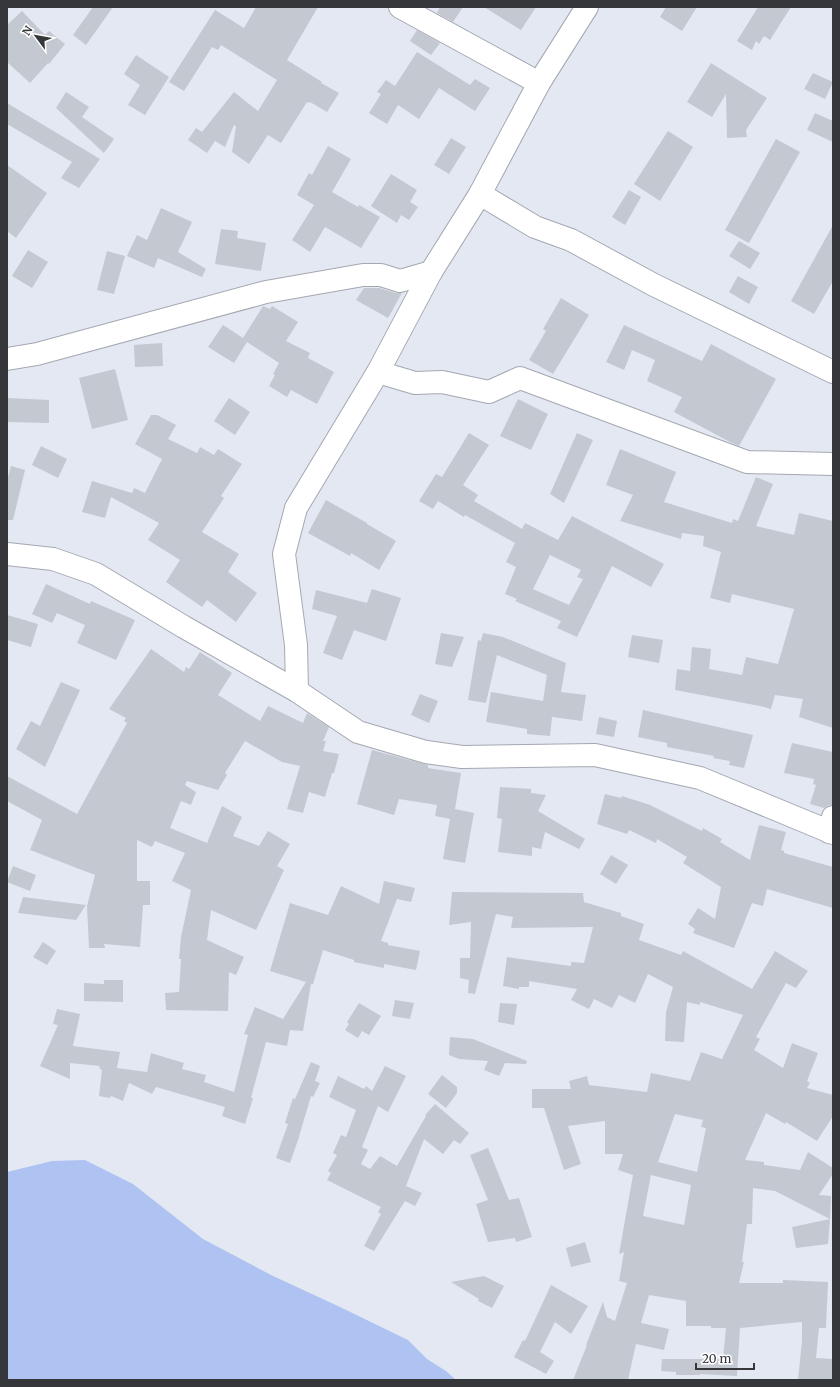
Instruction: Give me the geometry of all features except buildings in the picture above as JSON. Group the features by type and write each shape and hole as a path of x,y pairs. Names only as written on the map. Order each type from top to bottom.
{"street":[{"path":"400,7 539,83"},
{"path":"297,691 296,645 284,554 296,508 378,372 431,272 480,194 539,83 587,7"},
{"path":"480,194 535,228 571,240 654,285 833,372"},
{"path":"7,359 37,354 266,292 363,275 381,275 400,281 431,272"},
{"path":"378,372 415,383 442,382 489,392 520,378 747,462 833,464"},
{"path":"7,554 53,559 96,574 184,627 297,691 358,732 426,752 462,756 595,755 700,778 832,827"}],"water":[{"path":"85,1160 133,1184 203,1239 271,1275 408,1340 427,1359 446,1371 456,1380 7,1380 7,1172 52,1161"}]}
